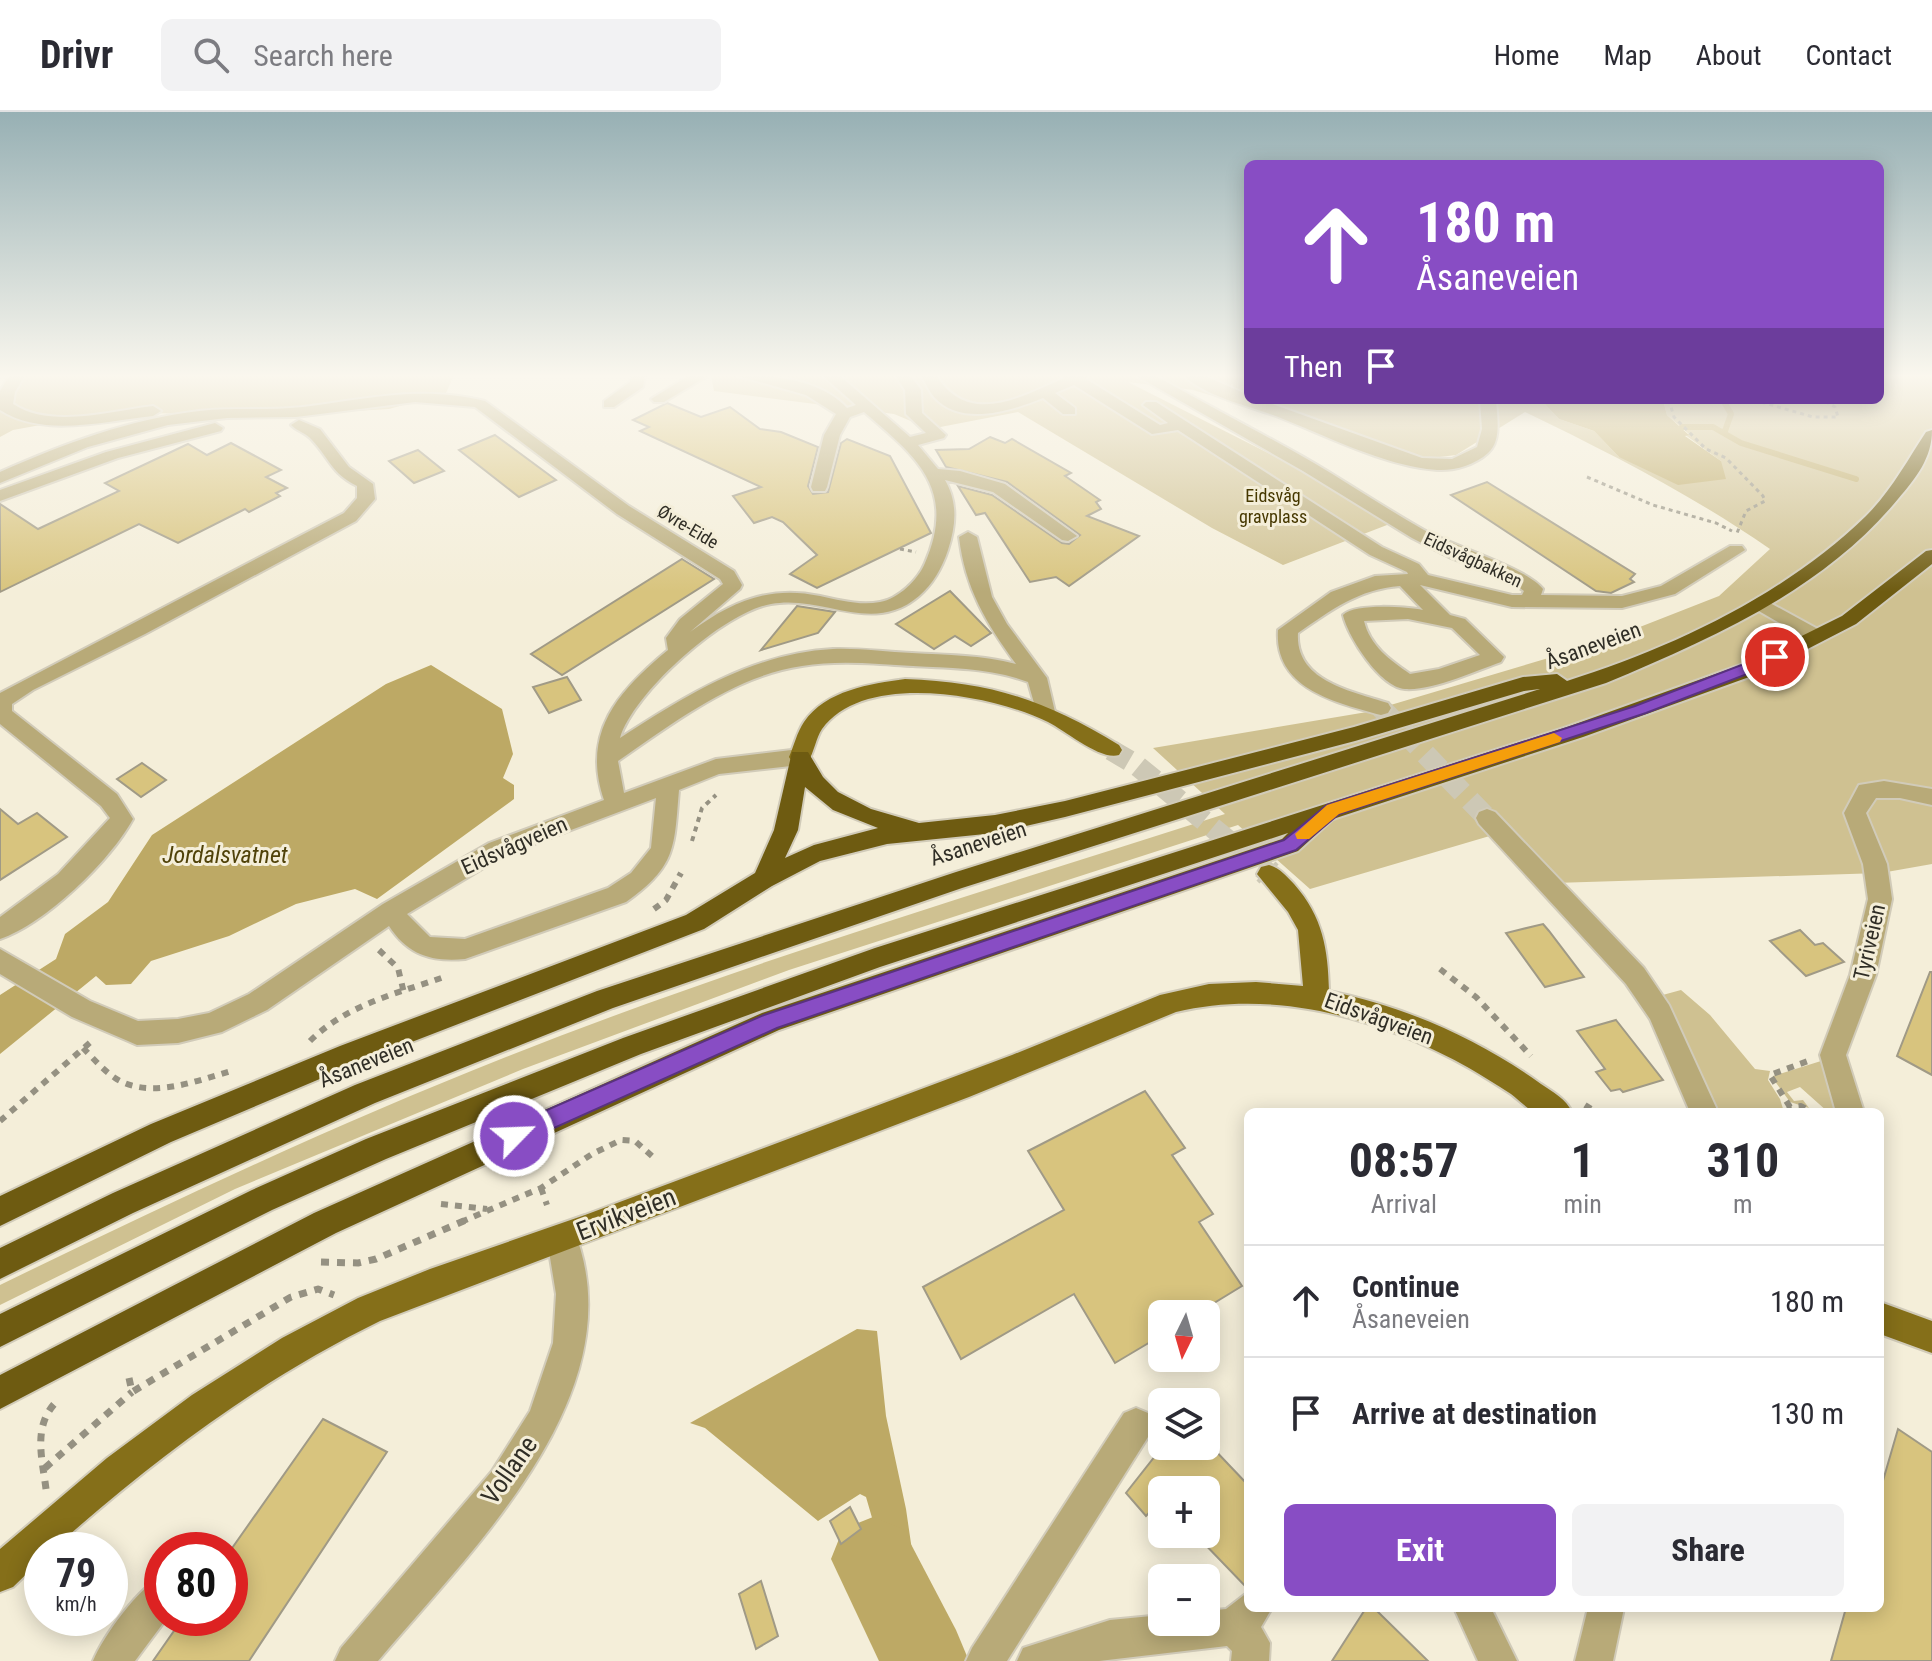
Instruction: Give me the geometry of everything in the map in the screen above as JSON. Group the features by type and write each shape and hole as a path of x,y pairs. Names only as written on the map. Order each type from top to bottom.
{"highway":[{"name":"Åsaneveien","path":"0,1264 123,1203 380,1088 606,999 893,902 1599,678 1672,648 1759,603 1834,552 1872,518 1906,480 1925,447"},
{"path":"0,1331 262,1200 390,1144 632,1046 875,958 1682,695 1756,667 1849,620 1932,555"},
{"path":"0,1211 161,1133 321,1066 670,933 814,854 842,845 995,824 1065,809 1295,750 1523,684 1599,678"},
{"path":"800,757 820,789 835,800 861,814 923,832"},
{"path":"764,879 786,830 800,757"},
{"path":"0,1393 325,1223 757,1027 1290,845 1333,809"}],"main road":[{"path":"800,757 810,728 831,707 860,693 917,685 953,688 1045,712 1111,750"},
{"name":"Eidsvågveien","path":"1269,874 1298,904 1312,930 1316,999 1437,1039 1565,1104"},
{"name":"Ervikveien","path":"0,1574 96,1489 176,1426 261,1370 353,1318 415,1291 562,1239 1084,1040 1166,1004 1207,995 1256,994 1316,999"},
{"path":"1884,1319 1932,1337"}],"street":[{"name":"Øvre-Eide","path":"0,478 75,447"},
{"path":"0,496 140,447"},
{"path":"0,929 30,912 86,861 122,819 109,800 1,714 2,701 26,685 138,630 350,517 366,499 365,484 342,471 327,447"},
{"name":"Øvre-Eide","path":"538,447 623,510 727,575 733,585 687,623 676,638 678,651"},
{"path":"819,487 829,447"},
{"path":"616,803 606,779 605,759 619,714 678,651 733,611 768,598 796,596 861,608 884,608 917,587 933,567 942,541 946,523 945,495 910,447"},
{"path":"1216,447 1376,551 1413,568 1413,580 1444,620 1458,623 1494,657 1442,675 1406,682 1371,656 1356,631 1353,615 1408,613 1444,620"},
{"name":"Eidsvågbakken","path":"1273,447 1418,534 1457,554 1517,577 1534,589 1530,600 1512,601 1413,580 1375,582 1338,596 1288,630 1284,646 1291,663 1305,678 1381,708"},
{"path":"1373,447 1428,465 1455,466 1485,447"},
{"path":"931,473 960,476 999,488 1068,536"},
{"path":"968,537 971,572 979,597 1037,678 1045,712"},
{"path":"1530,600 1575,604 1622,602 1668,590 1736,542"},
{"path":"1759,603 1818,637"},
{"path":"605,759 711,691 800,660 831,656 988,663 1037,678"},
{"name":"Eidsvågveien","path":"7,965 81,1009 137,1033 178,1031 213,1024 269,996 392,911 497,849 716,767 800,757"},
{"path":"392,911 411,940 441,951 465,949 617,895 639,880 662,850 668,785"},
{"name":"Tyriveien","path":"1849,1108 1833,1055 1863,975 1880,899 1875,864 1855,813 1867,791 1886,787 1924,795"},
{"path":"1487,818 1635,976 1660,1013 1702,1108"},
{"name":"Vollane","path":"354,1661 504,1483 544,1420 569,1343 572,1294 562,1239"},
{"path":"985,1661 1136,1425"},
{"path":"1474,1612 1498,1661"},
{"path":"1594,1661 1605,1612"},
{"path":"1036,1661 1110,1639 1244,1618 1251,1643 1250,1661"},
{"path":"112,1661 144,1619"}],"path":[{"path":"1587,477 1653,505 1716,523 1736,542 1746,511 1765,501 1726,458 1704,447"},
{"path":"360,934 398,966 404,975 404,993"},
{"path":"1440,969 1476,997 1534,1060"},
{"path":"0,1121 111,1024"},
{"path":"1788,1108 1770,1075 1795,1066"},
{"path":"324,1260 358,1263 376,1259 541,1188 592,1154 621,1140 635,1141 652,1156"},
{"path":"541,1188 547,1205"},
{"path":"429,1207 442,1204 488,1209"},
{"path":"311,1267 338,1253"},
{"path":"44,1469 132,1392 291,1297 310,1289 322,1289 331,1291 338,1299"},
{"path":"129,1378 132,1392"},
{"path":"46,1489 39,1432 53,1402 67,1395"}],"green space":[{"name":"Eidsvåg gravplass","path":"1077,447 1257,447 1400,520 1283,565 1212,528"},
{"path":"1384,447 1468,447 1456,455 1423,459"},
{"path":"1596,447 1610,447 1619,457 1721,461 1702,447 1932,447 1932,864 1881,873 1554,883 1510,830 1310,889 1238,825 789,970 523,1069 235,1189 0,1305 0,1285 251,1166 506,1057 773,960 1225,814 1153,748 1367,712 1599,643 1719,596 1770,549 1650,476"},
{"path":"1681,990 1710,1015 1755,1069 1770,1071 1768,1080 1783,1108 1711,1108 1659,996"},
{"path":"1826,1062 1834,1108 1824,1108 1800,1087 1787,1092 1794,1101 1803,1100 1809,1108 1790,1102 1773,1076"}],"water":[{"path":"1610,447 1701,447 1721,461 1726,479 1678,485 1619,457"},
{"name":"Jordalsvatnet","path":"431,665 502,709 513,754 503,778 514,785 514,799 377,899 355,889 296,904 229,936 151,961 131,984 106,985 96,976 0,1054 0,995 56,959 65,934 108,902 152,835 386,684"},
{"path":"857,1329 877,1331 886,1416 906,1509 928,1661 873,1559 875,1528 866,1497 860,1494 818,1521 705,1428 690,1423"}],"building":[{"path":"181,447 194,447 207,455 222,447 239,447 281,470 266,477 287,488 276,493 280,496 249,512 245,509 178,543 139,524 0,592 0,504 38,529 119,491 105,483"},
{"path":"512,447 556,480 519,497 459,450"},
{"path":"675,447 818,447 808,486 813,494 828,492 840,447 868,447 890,456 931,533 817,588 790,574 817,555 783,522 772,517 754,523 733,496 761,487"},
{"path":"1026,447 1071,473 1065,476 1100,500 1096,502 1101,509 1087,516 1139,536 1069,586 1056,577 1030,582 985,513 976,515 958,486 992,495 1062,543 1069,544 1080,535 1007,482 946,467 936,450"},
{"path":"418,450 444,471 414,483 389,461"},
{"path":"1487,482 1635,574 1630,579 1634,582 1611,593 1596,591 1451,495"},
{"path":"682,559 714,579 562,675 531,654"},
{"path":"950,591 991,633 971,646 955,636 934,649 896,624"},
{"path":"797,606 835,612 818,633 761,650"},
{"path":"567,677 581,700 549,713 533,687"},
{"path":"142,763 166,780 141,797 117,779"},
{"path":"0,809 18,824 37,813 67,837 0,880"},
{"path":"1543,924 1584,977 1545,987 1506,933"},
{"path":"1800,930 1815,945 1823,943 1844,962 1806,976 1770,941"},
{"path":"1932,972 1932,1075 1897,1056"},
{"path":"1616,1020 1663,1080 1623,1092 1620,1089 1611,1091 1596,1072 1605,1069 1577,1031"},
{"path":"1145,1091 1185,1148 1172,1155 1213,1214 1199,1222 1242,1286 1219,1300 1148,1300 1148,1343 1115,1363 1074,1294 961,1359 923,1287 1064,1210 1028,1151"},
{"path":"323,1419 387,1452 249,1661 153,1661 170,1636 248,1636 248,1532 243,1532"},
{"path":"1898,1429 1932,1452 1932,1661 1831,1661 1845,1612 1884,1612 1884,1477"},
{"path":"1220,1455 1244,1481 1244,1585 1208,1548 1220,1548 1220,1476 1148,1476 1146,1516 1126,1493 1152,1460 1220,1460"},
{"path":"850,1507 861,1529 841,1544 830,1521"},
{"path":"761,1581 778,1636 756,1649 739,1594"},
{"path":"1363,1612 1378,1612 1428,1661 1332,1661"}],"waterway":[{"path":"1755,447 1856,479"},
{"path":"873,1559 925,1661"}],"tunnel":[{"path":"1381,708 1487,818"},
{"path":"1111,750 1135,764 1268,873"}],"slow traffic":[{"path":"1303,834 1333,809 1554,738"}],"route":[{"path":"514,1136 771,1021 1290,845 1333,809 1641,710 1775,657"}]}
